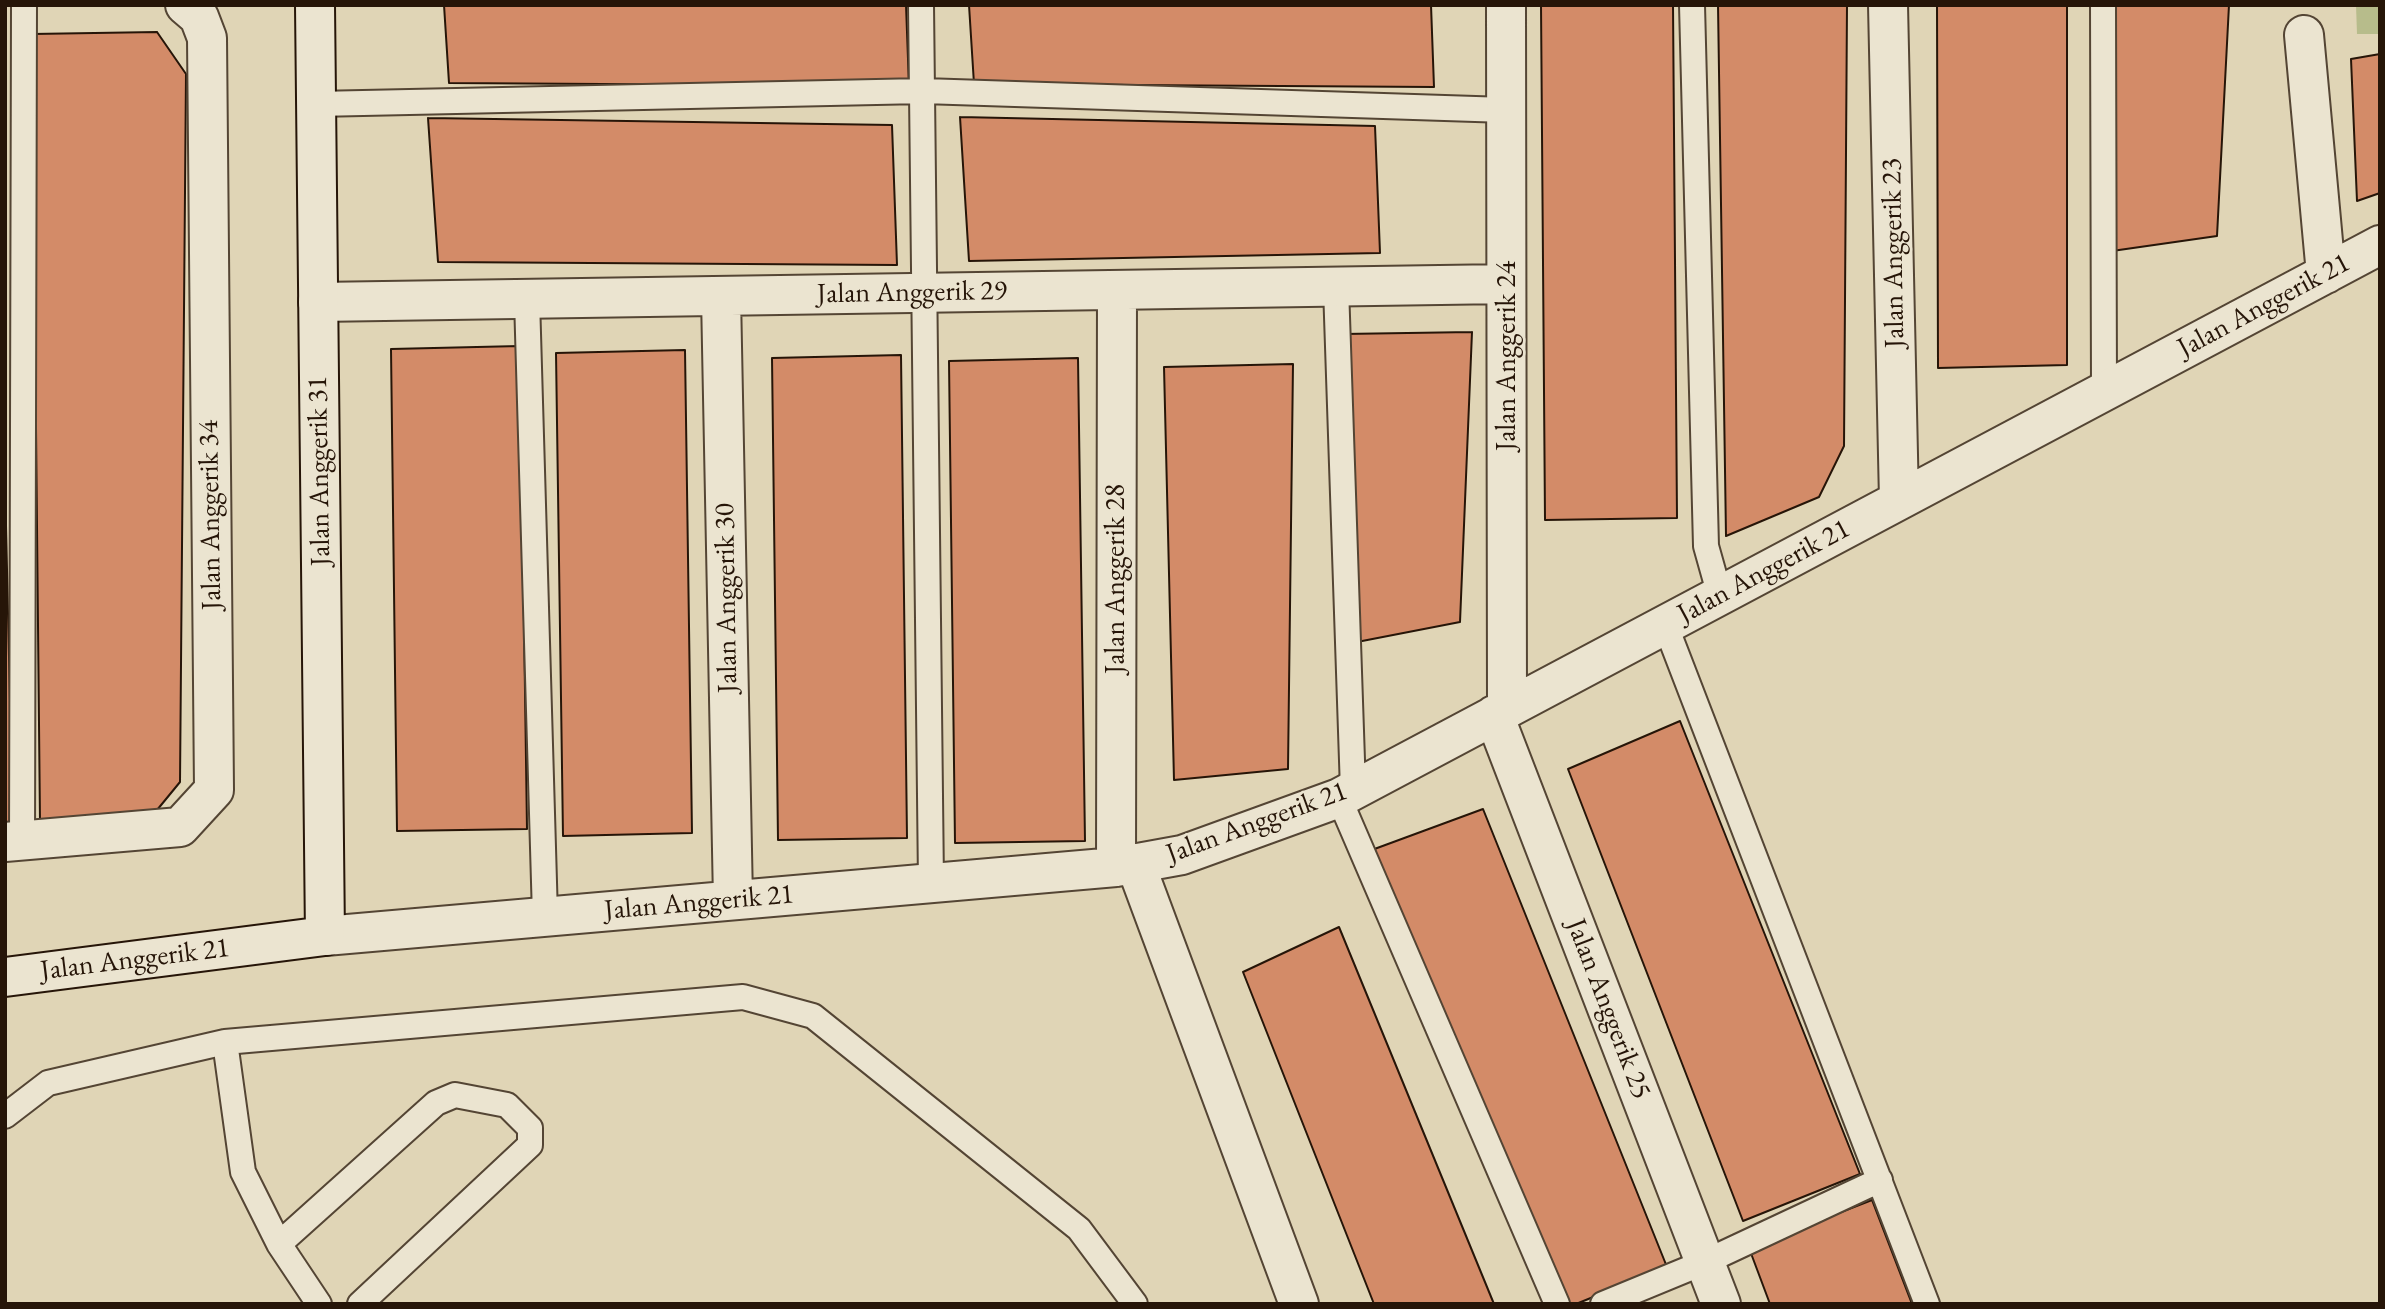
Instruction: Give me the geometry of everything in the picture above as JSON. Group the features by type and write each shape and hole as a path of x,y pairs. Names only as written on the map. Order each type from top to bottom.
{"street":[{"name":"Jalan Anggerik 31","path":"315,5 325,936"},
{"name":"Jalan Anggerik 24","path":"1501,711 1506,5"},
{"name":"Jalan Anggerik 23","path":"1888,5 1899,500"},
{"name":"Jalan Anggerik 34","path":"14,841 180,827 214,790 207,38 192,11"},
{"path":"2304,35 2326,274"},
{"name":"Jalan Anggerik 21","path":"5,977 325,936 1125,865 1182,855 1346,794 2380,245"},
{"name":"Jalan Anggerik 29","path":"318,302 1506,285"},
{"name":"Jalan Anggerik 28","path":"1117,290 1125,865"},
{"name":"Jalan Anggerik 30","path":"722,296 733,900"},
{"name":"Jalan Anggerik 25","path":"1501,711 1721,1304"},
{"path":"1125,865 1299,1304"}],"lane":[{"path":"14,841 24,5"},
{"path":"921,5 931,883"},
{"path":"1692,5 1706,546 1720,596"},
{"path":"2103,5 2104,391"},
{"path":"316,104 922,92 1506,110"},
{"path":"1336,287 1346,794 1557,1304"},
{"path":"527,299 545,916"},
{"path":"1665,624 1927,1304"},
{"path":"5,1116 48,1083 225,1042 743,997 813,1016 1079,1230 1135,1304"},
{"path":"225,1042 243,1172 279,1244 319,1304"},
{"path":"279,1244 436,1103 454,1095 507,1105 530,1128 530,1145 360,1304"},
{"path":"1603,1304 1705,1262 1880,1180"}],"green space":[{"path":"2356,5 2380,5 2380,34 2357,34"}],"building":[{"path":"444,5 906,5 909,86 449,83"},
{"path":"969,5 1431,5 1434,87 974,84"},
{"path":"1541,5 1673,5 1677,518 1545,520"},
{"path":"1718,5 1847,5 1844,446 1819,497 1726,536"},
{"path":"1937,5 2067,5 2067,365 1938,368"},
{"path":"2104,5 2229,5 2217,236 2105,252"},
{"path":"157,32 186,74 180,782 148,821 40,822 32,34"},
{"path":"2380,54 2380,193 2357,201 2351,59"},
{"path":"960,117 1375,126 1380,253 969,261"},
{"path":"428,118 892,125 897,265 438,262"},
{"path":"1472,332 1460,622 1357,642 1343,334"},
{"path":"520,346 527,829 397,831 391,349"},
{"path":"685,350 692,833 563,836 556,353"},
{"path":"901,355 907,838 778,840 772,358"},
{"path":"1078,358 1085,841 955,843 949,361"},
{"path":"1293,364 1288,769 1174,780 1164,367"},
{"path":"5,482 13,832 5,832"},
{"path":"1680,721 1860,1174 1743,1221 1568,769"},
{"path":"1483,809 1667,1267 1576,1304 1560,1304 1369,851"},
{"path":"1339,927 1494,1304 1374,1304 1243,972"},
{"path":"1872,1200 1912,1304 1770,1304 1749,1248"}]}
